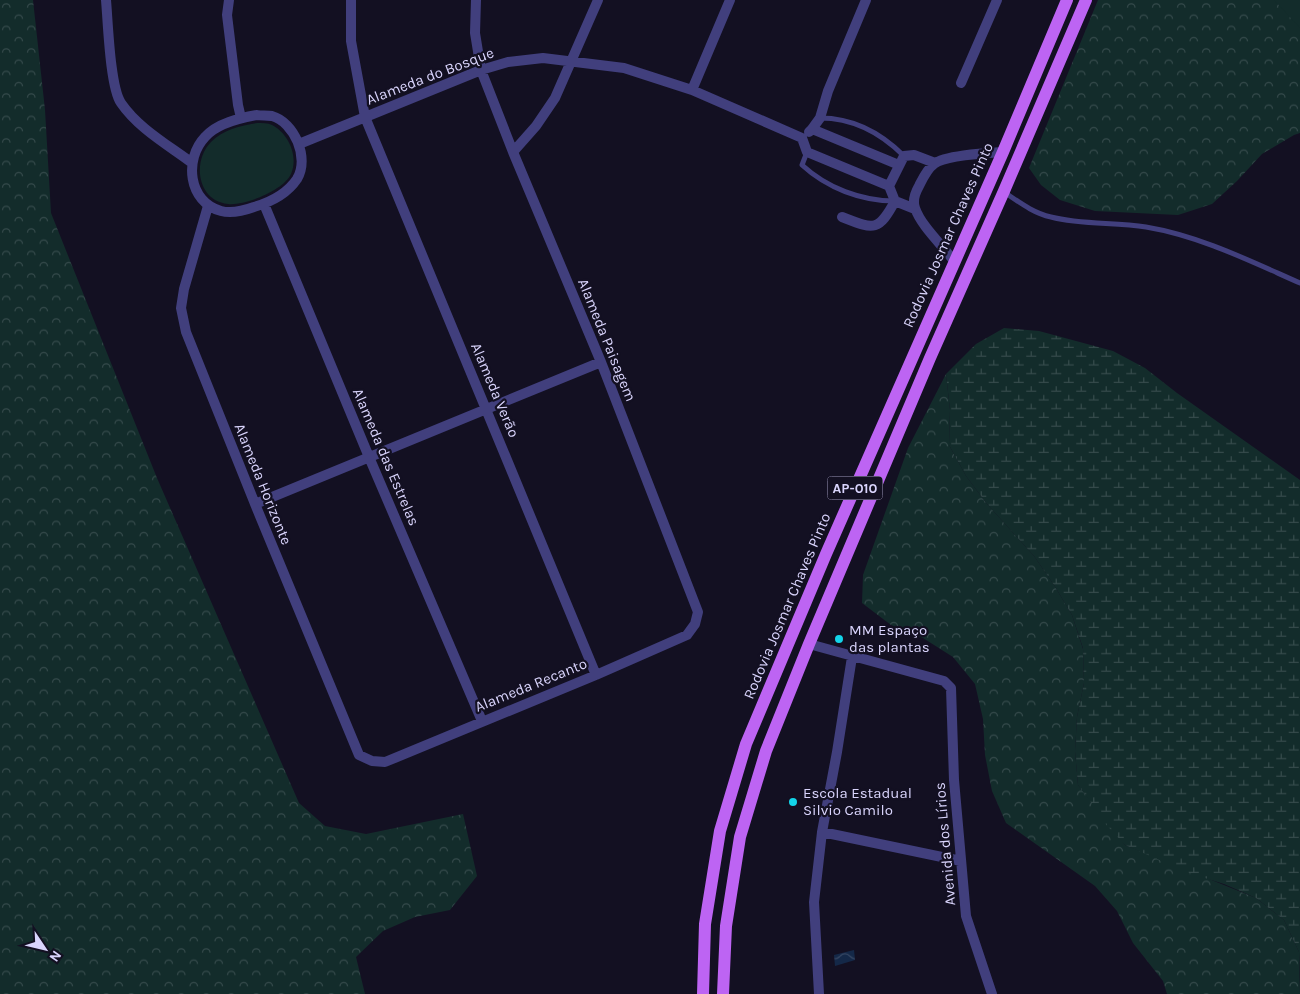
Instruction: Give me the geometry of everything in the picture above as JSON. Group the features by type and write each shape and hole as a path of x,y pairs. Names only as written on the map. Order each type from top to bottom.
{"main road":[{"name":"Rodovia Josmar Chaves Pinto","path":"702,994 705,924 720,832 746,744 826,554 1003,152 1067,0"},
{"name":"AP-010","path":"722,994 726,926 740,837 766,751 809,644 930,358 1004,192 1086,0"},
{"path":"826,554 845,562"}],"street":[{"path":"106,0 114,78 120,101 136,121 192,163"},
{"path":"228,0 230,42 238,105 242,118"},
{"name":"Alameda Verão","path":"351,0 351,42 365,117 596,675"},
{"name":"Alameda Paisagem","path":"476,0 476,33 480,70 601,362 698,612 696,624"},
{"path":"513,152 536,126 555,98 598,0"},
{"path":"692,90 730,0"},
{"path":"866,0 828,91 820,118 802,138 807,152 889,186 895,201 915,209"},
{"path":"961,83 996,0"},
{"name":"Alameda do Bosque","path":"299,144 480,70 508,62 543,58 624,68 692,90 802,138"},
{"path":"257,115 272,116 288,125 299,144 302,160 299,176 290,189 264,204 230,213 208,206 197,192 191,176 192,163 195,152 205,136 218,128 242,118 257,115"},
{"path":"812,129 902,160"},
{"path":"889,186 902,160 914,155 935,162 950,158 1003,152"},
{"path":"935,162 924,176 913,201 921,220 954,261"},
{"path":"842,217 866,226 874,226 880,224 887,217 895,201"},
{"name":"Alameda das Estrelas","path":"264,204 482,722"},
{"name":"Alameda Horizonte","path":"208,206 184,289 181,308 186,332 359,755 372,761"},
{"path":"255,504 601,362"},
{"name":"Alameda Recanto","path":"372,761 385,762 596,675 687,635 696,624"},
{"path":"809,644 852,657 822,832 814,902 819,994"},
{"name":"Avenida dos Lírios","path":"852,657 944,681 951,688 954,780 966,916 992,994"},
{"path":"822,832 961,861"}],"lane":[{"path":"820,118 835,118 867,128 890,141 902,160"},
{"path":"807,152 802,165 829,184 869,199 895,201"},
{"path":"1004,192 1026,207 1050,217 1093,224 1146,227 1203,241 1300,283"}],"green space":[{"path":"0,0 33,0 45,110 51,213 157,478 299,803 325,826 366,834 463,814 477,876 450,910 415,917 383,931 356,957 365,994 0,994"},
{"path":"1098,0 1300,0 1300,133 1262,154 1212,204 1178,215 1095,211 1060,200 1041,185 1029,168"},
{"path":"1274,0 1300,0 1300,28"},
{"path":"257,123 272,125 287,139 294,160 291,174 281,186 254,200 235,204 218,201 210,196 204,188 201,179 201,159 205,150 211,142 226,131"},
{"path":"1004,328 1039,331 1113,351 1145,368 1177,393 1300,480 1300,975 1299,952 1284,920 1256,898 1224,884 1189,873 1125,845 1100,818 1098,812 1078,785 1075,751 1077,717 1084,683 1083,648 1072,615 1034,556 987,504 966,476 949,445 950,410 946,374 976,344"},
{"path":"946,374 950,410 949,445 966,476 987,504 1034,556 1054,585 1072,615 1083,649 1084,683 1077,717 1075,751 1078,785 1125,845 1256,898 1284,920 1299,952 1300,994 1167,994 1163,981 1133,943 1117,911 1095,886 1006,823 992,791 985,755 983,719 975,684 953,657 923,638 891,625 862,603 863,575 908,448"}],"water":[{"path":"854,950 855,960 835,966 834,955"}],"place":[{"name":"MM Espaço das plantas","path":"839,639"},
{"name":"Escola Estadual Silvio Camilo","path":"793,802"}]}
